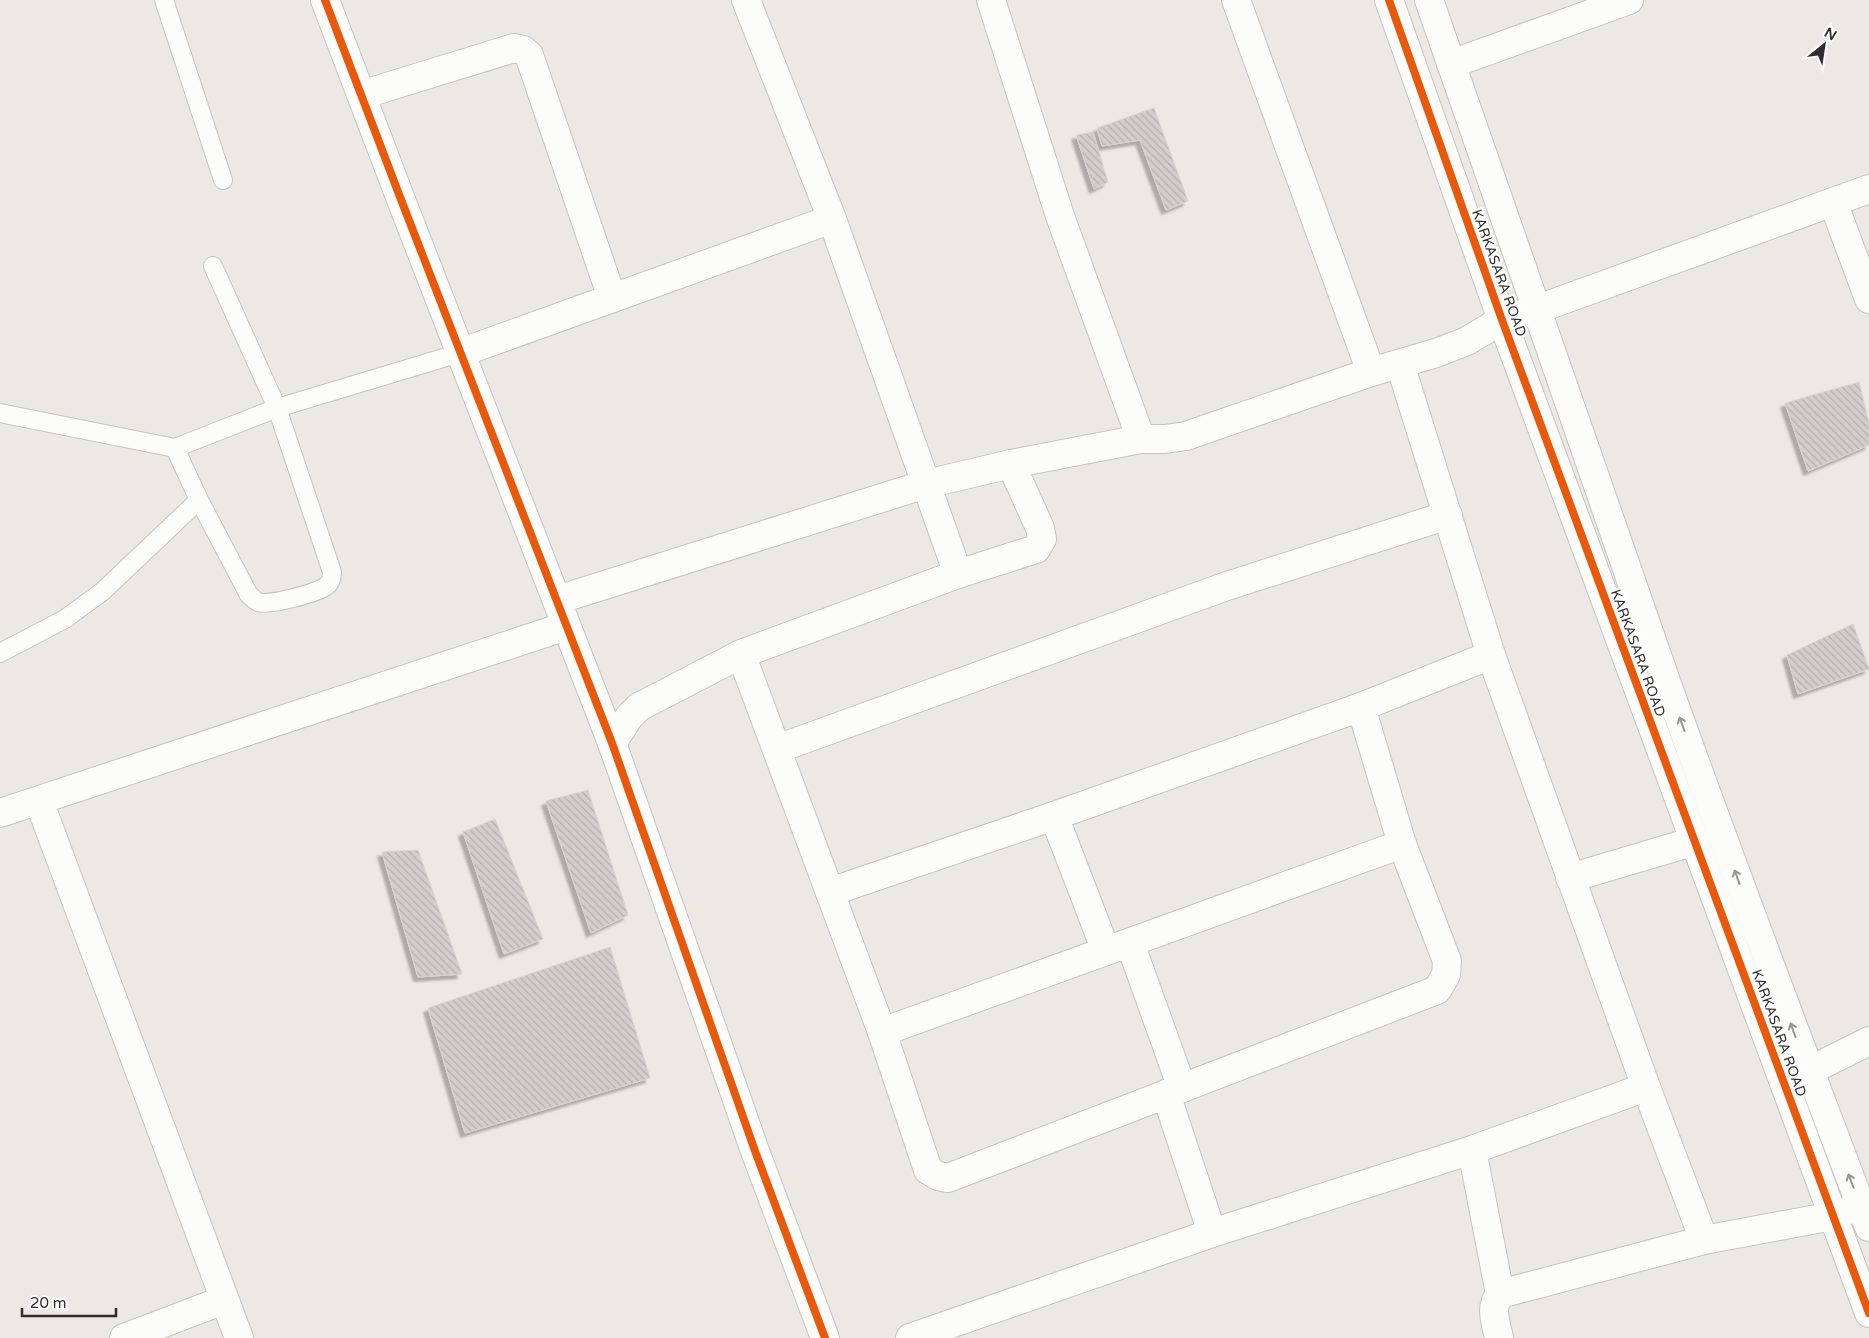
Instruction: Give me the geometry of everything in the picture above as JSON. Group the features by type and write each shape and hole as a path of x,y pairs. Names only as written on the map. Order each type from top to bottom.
{"street":[{"path":"325,0 612,743 754,1151 825,1338"},
{"path":"746,0 832,219 958,574"},
{"path":"991,0 1060,216 1141,439"},
{"path":"1236,0 1371,372"},
{"name":"KARKASARA ROAD","path":"1389,0 1502,320 1869,1313"},
{"name":"KARKASARA ROAD","path":"1429,0 1666,683 1809,1071 1865,1216"},
{"path":"1451,64 1629,0"},
{"path":"361,95 514,48 523,50 529,55 612,298"},
{"path":"557,600 926,484 1011,464 1141,439 1165,439 1186,436 1371,372 1436,353 1467,341 1502,320 1536,310 1869,189"},
{"path":"1833,202 1869,298"},
{"path":"460,353 832,219"},
{"path":"1400,364 1491,655 1646,1087 1704,1240"},
{"path":"612,743 639,707 741,654 958,574 1036,549 1042,539 1040,528 1011,464"},
{"path":"777,749 1224,587 1448,515"},
{"path":"0,814 566,626"},
{"path":"741,654 882,1032 928,1170 938,1176 948,1178 1437,990 1446,975 1447,961 1402,844 1361,707"},
{"path":"830,892 1054,816 1361,707 1491,655"},
{"path":"39,800 239,1338"},
{"path":"1054,816 1118,947 1174,1091 1212,1233"},
{"path":"1570,878 1695,841"},
{"path":"882,1032 1402,844"},
{"path":"1783,1080 1809,1071 1869,1041"},
{"path":"910,1338 1212,1233 1472,1150 1646,1087"},
{"path":"1472,1150 1500,1294"},
{"path":"1499,1338 1493,1308 1500,1294 1704,1240 1833,1216 1865,1216"},
{"path":"124,1338 224,1300"}],"lane":[{"path":"164,0 224,180"},
{"path":"175,448 199,500 249,595 259,603 270,603 312,593 327,586 332,579 332,572 277,408 213,266"},
{"path":"0,413 175,448 277,408 460,353"},
{"path":"0,653 65,619 103,591 199,500"}],"building":[{"path":"1154,108 1188,201 1166,210 1140,140 1102,146 1097,128"},
{"path":"1093,132 1108,182 1094,189 1076,135"},
{"path":"1859,382 1869,423 1869,445 1808,471 1785,403"},
{"path":"1853,624 1869,669 1798,694 1787,655"},
{"path":"588,790 628,915 591,933 546,801"},
{"path":"495,819 543,939 504,954 463,832"},
{"path":"418,850 462,974 418,977 382,852"},
{"path":"610,947 650,1078 465,1133 428,1008"}],"cycle path":[{"path":"325,0 612,743 755,1151 825,1338"},
{"path":"1389,0 1502,320 1869,1313"}]}
